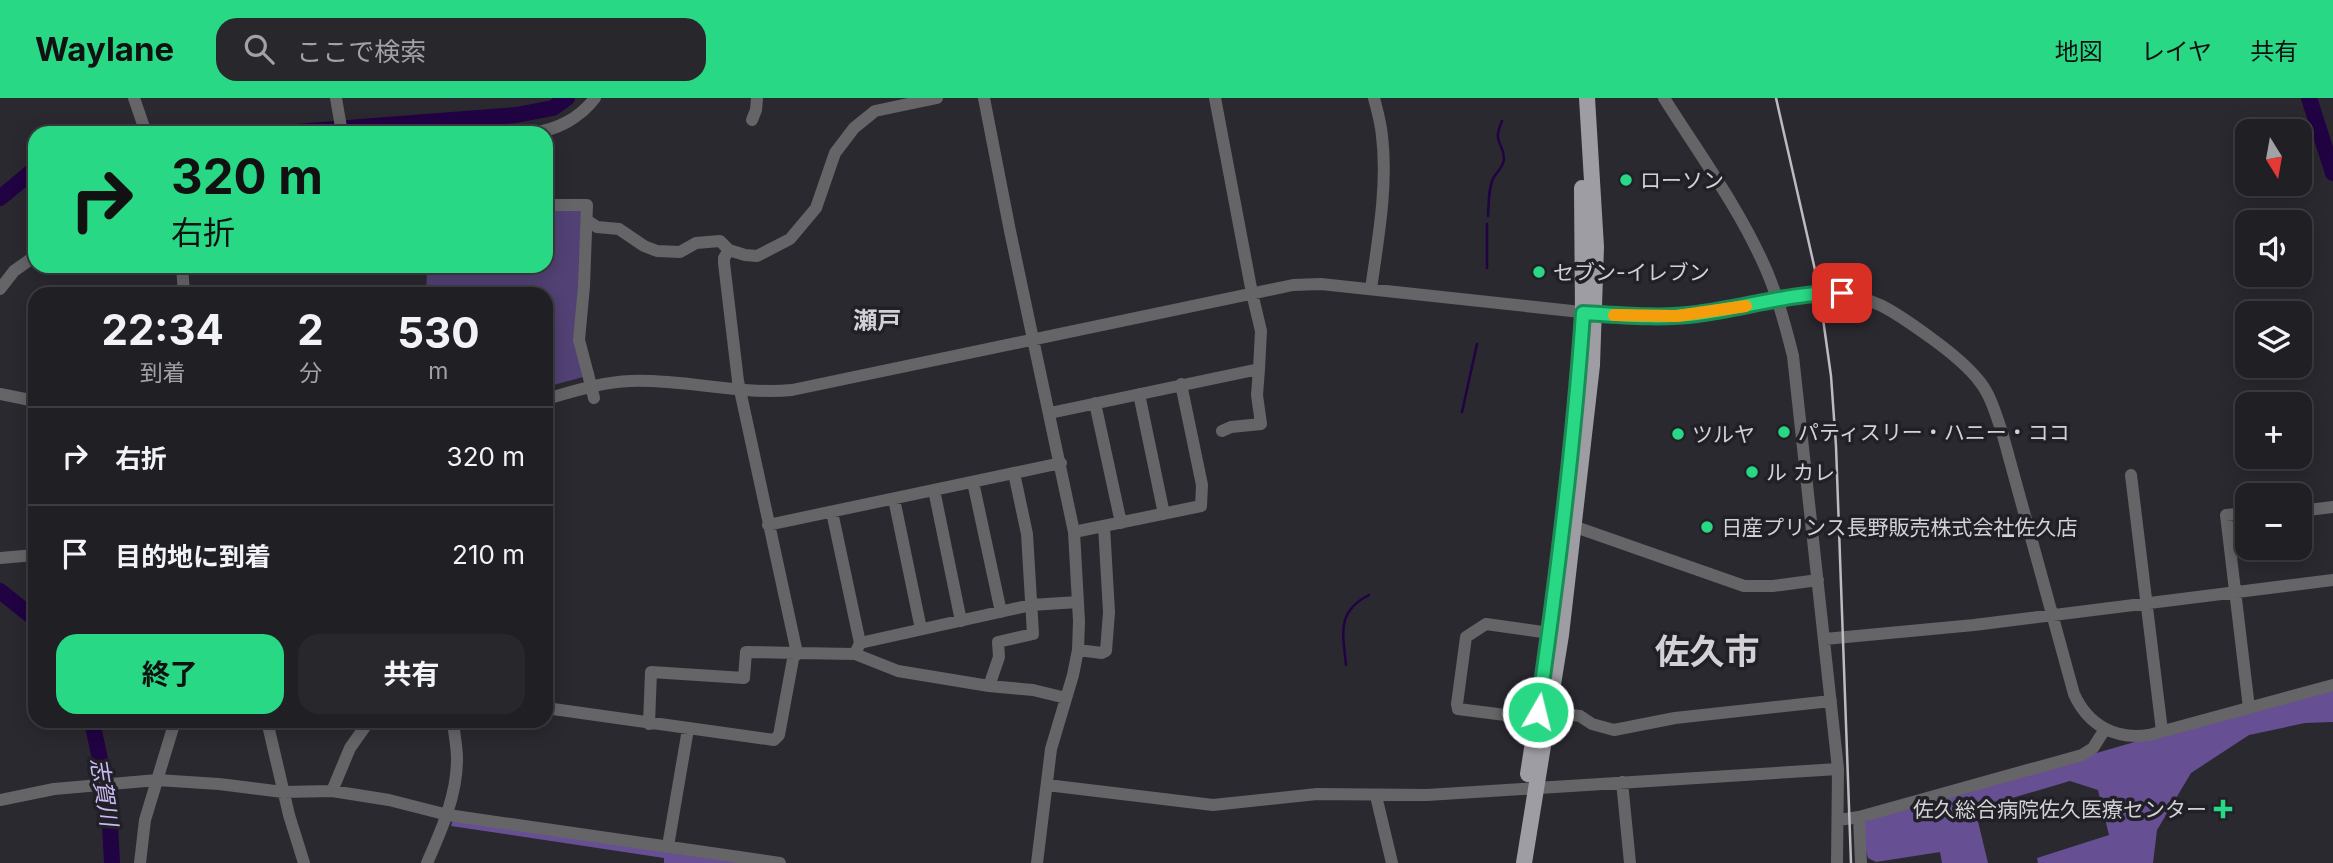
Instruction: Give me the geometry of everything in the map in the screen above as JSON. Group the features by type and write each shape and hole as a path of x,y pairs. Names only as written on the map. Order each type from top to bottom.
{"main road":[{"path":"1576,98 1589,313"},
{"path":"1514,863 1544,716 1569,525 1576,416 1589,313 1595,226 1587,98"},
{"path":"1524,863 1531,788"}],"street":[{"path":"134,98 144,126"},
{"path":"553,128 574,119 596,98"},
{"path":"752,120 757,98"},
{"path":"588,221 597,227 619,229 644,246 657,251 680,252 696,243 720,241 729,250 757,256 790,239 817,208 835,153 854,128 875,111 937,98"},
{"path":"984,98 1074,532 1078,650 1051,749 1037,863"},
{"path":"1215,98 1261,331 1257,395 1261,424 1231,427 1222,431"},
{"path":"1371,289 1382,207 1384,155 1382,130 1374,98"},
{"path":"1664,98 1750,238 1769,275 1793,356 1838,769 1837,863"},
{"path":"337,102 341,126"},
{"path":"553,205 587,205 584,286 579,327 580,347 594,397"},
{"path":"553,710 770,740 777,738 793,659 797,653 740,390 724,263 729,250"},
{"path":"0,289 14,271 28,261"},
{"path":"553,397 598,385 632,381 740,390 792,390 1252,292 1308,284 1589,313 1659,316 1695,314 1805,295 1829,293 1857,296 1891,309 1947,350 1980,382 1988,396 2002,432 2070,682 2078,703 2093,721 2105,729 2128,736 2140,736 2333,685"},
{"path":"1050,413 1259,369"},
{"path":"1074,532 1200,506 1202,485 1181,384"},
{"path":"0,394 28,400"},
{"path":"1139,394 1164,513"},
{"path":"1095,403 1121,523"},
{"path":"768,525 1060,463"},
{"path":"989,686 999,657 997,643 1033,634 1027,534 1014,473"},
{"path":"2131,475 2162,731"},
{"path":"973,482 1001,612"},
{"path":"934,490 961,621"},
{"path":"894,499 921,629"},
{"path":"2312,510 2333,507"},
{"path":"832,512 858,648 891,669 989,686 1033,690 1066,698"},
{"path":"2235,514 2226,515 2249,708"},
{"path":"1569,525 1744,586 1818,580"},
{"path":"1078,650 1102,653 1106,651 1110,612 1104,526"},
{"path":"0,558 28,556"},
{"path":"1825,639 2052,616 2333,580"},
{"path":"649,724 650,672 744,678 746,652 797,653 858,648 921,629 1031,605 1078,602"},
{"path":"1555,634 1486,624 1466,637 1458,709 1580,716 1591,724 1614,730 1675,718 1831,701"},
{"path":"140,863 145,820 173,728"},
{"path":"269,728 283,792 304,863"},
{"path":"332,791 350,748 364,728"},
{"path":"427,863 448,815 457,765 454,728"},
{"path":"668,846 688,729"},
{"path":"1839,820 1859,817 2081,755 2093,748 2105,729"},
{"path":"1047,785 1213,805 1317,794 1427,795 1838,769"},
{"path":"0,800 75,787 157,780 283,792 332,791 389,800 448,815 780,863"},
{"path":"1622,782 1630,863"},
{"path":"1377,796 1392,863"},
{"path":"1859,817 1861,863"}],"shaded area":[{"path":"553,210 582,211 583,377 553,385 553,287 426,287 427,273 553,273"},
{"path":"2333,688 2333,722 2305,723 2249,735 2191,773 2157,830 2153,863 2038,863 2037,858 2109,835 2098,790 2070,781 1975,809 1988,863 1942,863 1940,852 1876,862 1868,858 1864,843 1864,820"},
{"path":"453,819 753,863 664,863 664,858 451,826"}],"waterway":[{"name":"志賀川","path":"374,126 516,115 553,108 567,98"},
{"path":"2309,98 2333,173"},
{"path":"1488,216 1491,186 1504,161 1498,138 1502,121"},
{"name":"志賀川","path":"0,198 28,175"},
{"path":"1487,224 1487,268"},
{"path":"1462,412 1477,344"},
{"name":"志賀川","path":"0,591 28,613"},
{"path":"1346,665 1343,633 1346,616 1358,602 1369,595"},
{"name":"志賀川","path":"93,728 109,803 112,863"}],"railway":[{"path":"1776,98 1818,283 1831,376 1836,446 1851,863"}],"slow traffic":[{"path":"1614,315 1677,316 1746,306"}],"place":[{"name":"ローソン","path":"1626,180"},
{"name":"セブン-イレブン","path":"1539,272"},
{"name":"パティスリー・ハニー・ココ","path":"1784,432"},
{"name":"ツルヤ","path":"1678,434"},
{"name":"ル カレ","path":"1752,472"},
{"name":"日産プリンス長野販売株式会社佐久店","path":"1707,527"},
{"name":"佐久総合病院佐久医療センター","path":"2223,809"}],"district":[{"name":"瀬戸","path":"877,320"},
{"name":"佐久市","path":"1707,651"}],"route":[{"path":"1538,712 1564,523 1576,416 1583,313 1677,316 1805,295 1842,293"}]}
